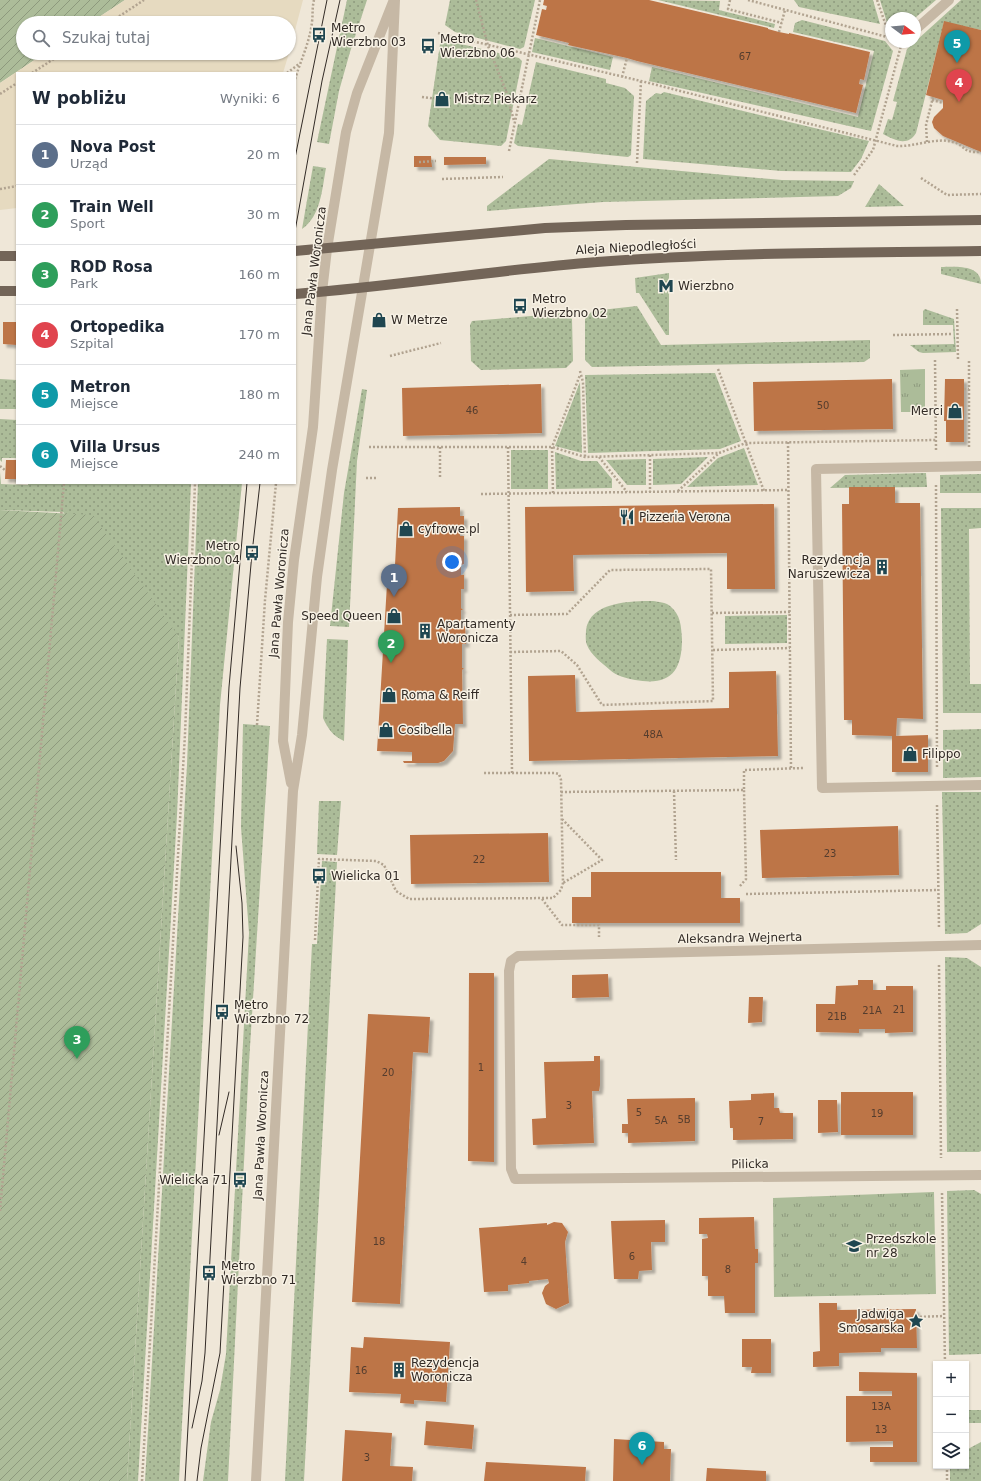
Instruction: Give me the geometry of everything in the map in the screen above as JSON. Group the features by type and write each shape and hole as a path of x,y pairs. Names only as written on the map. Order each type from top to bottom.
{"main road":[{"name":"Aleja Niepodległości","path":"296,251 545,228 626,225 981,220"},
{"name":"Aleja Niepodległości","path":"296,294 363,288 508,270 599,262 688,257 981,251"},
{"path":"0,256 16,256"},
{"path":"0,291 16,291"}],"street":[{"name":"Jana Pawła Woronicza","path":"256,1481 293,791 302,735 317,577 332,470 389,133 394,46 394,0"},
{"name":"Jana Pawła Woronicza","path":"293,791 283,741 286,665 294,560 313,427 322,292 327,249 346,132 357,93 394,0"},
{"path":"921,25 949,0"},
{"path":"981,466 816,469 822,788 981,785"},
{"name":"Aleksandra Wejnerta","path":"519,1180 514,1177 511,1169 509,971 511,961 518,956 981,945"},
{"name":"Pilicka","path":"519,1180 981,1175"}],"path":[{"path":"120,16 144,0"},
{"path":"296,76 312,20 311,13 314,0"},
{"path":"476,0 488,46 506,91 514,124"},
{"path":"509,151 540,0"},
{"path":"730,0 728,9 782,23"},
{"path":"748,0 885,36"},
{"path":"877,0 885,23"},
{"path":"780,32 785,10"},
{"path":"438,33 528,56 641,81 876,140 905,146 927,142 953,142 968,152 981,152"},
{"path":"854,175 873,150 900,48"},
{"path":"622,77 627,58"},
{"path":"34,72 52,60"},
{"path":"288,72 300,63"},
{"path":"636,163 641,81"},
{"path":"0,94 16,84"},
{"path":"422,97 437,99"},
{"path":"927,142 926,125 933,99 943,103"},
{"path":"419,162 436,161"},
{"path":"442,180 503,177"},
{"path":"921,178 947,195 981,194"},
{"path":"0,190 16,186"},
{"path":"956,308 958,360"},
{"path":"893,335 953,334"},
{"path":"390,356 441,343"},
{"path":"935,360 938,890 945,1361"},
{"path":"966,450 970,445 969,360"},
{"path":"718,369 764,490"},
{"path":"552,494 552,447 580,375 580,371"},
{"path":"580,375 583,382 585,457"},
{"path":"964,389 969,389"},
{"path":"368,447 552,447 585,457 599,457 719,453 746,443 936,440"},
{"path":"788,442 791,769"},
{"path":"440,447 440,478"},
{"path":"508,447 512,773"},
{"path":"678,492 719,453"},
{"path":"650,455 650,492"},
{"path":"599,457 627,492"},
{"path":"0,466 6,471"},
{"path":"366,478 376,478"},
{"path":"0,1211 64,484"},
{"path":"142,1481 186,734 195,484"},
{"path":"256,725 265,600 276,484"},
{"path":"481,494 789,490"},
{"path":"510,615 567,614 610,570 711,569 713,701 602,705 577,665 561,651 510,652"},
{"path":"712,613 790,612"},
{"path":"712,650 790,648"},
{"path":"740,886 746,879 744,770 821,768"},
{"path":"315,940 319,859 376,861 384,864 396,891 409,899 553,898 560,890 563,883 562,818 559,774 484,774"},
{"path":"561,792 744,790"},
{"path":"674,791 676,860"},
{"path":"562,818 602,860 563,883"},
{"path":"746,894 938,890"},
{"path":"542,898 562,925 599,925 599,954"},
{"path":"916,1317 944,1316"},
{"path":"947,1469 947,1481"}],"green space":[{"path":"0,0 125,0 101,16 16,16 16,60 34,60 0,83"},
{"path":"347,0 367,0 339,91 329,144 317,142"},
{"path":"450,0 535,0 524,47 520,49 455,32 445,25"},
{"path":"658,0 720,1 719,10 775,24 774,28"},
{"path":"794,0 873,0 880,24 799,7"},
{"path":"880,0 936,0 921,13 885,12 885,16"},
{"path":"961,0 981,0 981,30 944,22 916,133 909,140 896,140 883,134 888,119 892,120 897,102 893,101 907,49 921,48 921,36"},
{"path":"802,20 885,41 885,48 891,48 893,51 871,131 649,81 652,67 858,117 874,51 793,32 795,23"},
{"path":"535,38 613,57 610,70 532,52"},
{"path":"453,42 519,58 522,61 506,141 501,146 440,140 428,126 440,44"},
{"path":"536,62 606,79 606,83 625,88 634,96 631,155 628,157 518,146 514,143 518,124 522,125"},
{"path":"664,92 869,141 861,159 851,172 781,171 643,159 646,101 656,93 661,94"},
{"path":"549,159 782,180 854,181 851,188 838,196 603,202 487,211 487,206"},
{"path":"313,166 326,168 320,202 317,210 308,224 302,229"},
{"path":"879,184 904,206 865,207"},
{"path":"941,267 960,267 972,270 977,273 981,284 941,274"},
{"path":"669,273 669,335 666,335 639,293 636,293 635,278"},
{"path":"637,306 661,345 870,340 870,358 864,362 592,367 585,360 585,319 592,311"},
{"path":"925,309 954,319 956,352 923,353 919,352 910,345 954,344 953,325 923,325 923,311"},
{"path":"565,313 572,319 573,361 566,368 481,370 471,361 470,325 472,321"},
{"path":"925,369 925,412 901,412 900,370"},
{"path":"715,373 741,441 720,449 588,453 585,375"},
{"path":"0,379 16,380 16,409 0,409"},
{"path":"580,382 582,453 555,446"},
{"path":"362,389 367,390 357,461 349,627 330,626 344,493"},
{"path":"0,419 16,420 16,458 2,458 2,462 0,460"},
{"path":"744,448 758,485 687,487 718,458"},
{"path":"511,450 548,450 548,489 511,489"},
{"path":"555,452 581,461 597,461 612,479 612,488 556,489"},
{"path":"708,457 681,484 653,485 653,459"},
{"path":"646,459 646,485 627,485 606,460"},
{"path":"0,472 1,484 191,484 177,815 138,1481 127,1481 179,637 63,512 0,510"},
{"path":"926,473 927,487 830,488 845,475"},
{"path":"981,474 981,493 940,493 940,475"},
{"path":"198,484 242,484 220,705 179,1481 145,1481 187,765"},
{"path":"941,508 981,508 981,528 969,529 970,684 981,684 981,713 943,713"},
{"path":"0,510 93,515 179,637 127,1481 0,1481"},
{"path":"634,601 653,601 664,603 674,609 680,621 682,639 681,651 676,668 665,679 657,681 635,680 615,674 597,659 587,645 586,630 589,620 595,613 603,608 613,605"},
{"path":"787,615 787,643 725,644 725,616"},
{"path":"327,639 348,640 344,741 331,732 323,718"},
{"path":"243,724 270,726 249,1063 228,1481 203,1481 211,1422 220,1390 226,1354 249,933 241,827"},
{"path":"981,729 981,777 943,778 943,730"},
{"path":"942,792 981,792 981,924 967,933 945,934"},
{"path":"319,801 341,801 337,855 317,854"},
{"path":"322,861 337,862 304,1481 285,1481 312,944 317,944"},
{"path":"945,957 967,958 981,967 981,1151 979,1152 947,1152"},
{"path":"974,1190 981,1194 981,1354 949,1355 947,1191"},
{"path":"934,1192 936,1294 774,1297 773,1198"},
{"path":"969,1410 981,1410 981,1423 969,1423"},
{"path":"981,1442 981,1481 950,1481 950,1469 969,1469 969,1448"}],"shaded area":[{"path":"125,0 303,0 296,26 296,16 101,16"},
{"path":"34,60 287,60 283,72 16,72"},
{"path":"16,72 16,208 0,210 0,83"}],"building":[{"path":"544,0 649,0 768,28 779,32 870,52 864,80 860,79 859,84 863,85 856,113 568,45 569,43 536,35 542,9 546,10 547,6 543,5"},
{"path":"944,21 981,30 981,152 943,136 934,128 932,122 934,117 943,108 943,100 926,95"},
{"path":"414,156 431,156 432,167 414,167"},
{"path":"444,157 486,157 486,164 444,165"},
{"path":"3,322 16,322 16,345 3,344"},
{"path":"892,379 893,429 754,431 753,382"},
{"path":"945,379 964,379 964,442 946,442 946,421 944,421"},
{"path":"541,384 542,433 403,436 402,388"},
{"path":"6,460 16,460 16,479 5,479"},
{"name":"Rezydencja Naruszewicza","path":"849,487 895,487 895,503 920,503 923,719 897,718 896,736 928,735 928,772 892,772 892,736 852,735 852,720 844,720 842,504 849,504"},
{"path":"774,504 775,589 727,589 727,553 573,555 574,591 526,592 525,507"},
{"name":"Apartamenty Woronicza","path":"460,507 460,516 464,516 464,525 460,525 460,536 464,536 464,564 461,565 461,575 464,575 464,589 461,589 461,608 463,610 461,610 461,626 465,626 466,644 462,644 462,668 464,668 462,670 463,724 455,724 453,751 444,761 438,763 404,763 403,761 412,761 412,752 377,751 387,584 394,584 398,508"},
{"path":"776,671 778,756 529,761 528,676 575,675 576,712 729,708 729,672"},
{"path":"898,826 899,875 762,878 760,830"},
{"path":"548,833 549,882 411,884 410,835"},
{"path":"591,872 721,872 721,898 740,898 740,923 572,923 572,897 591,897"},
{"path":"469,973 494,973 494,1162 468,1161"},
{"path":"608,974 609,997 572,998 572,975"},
{"path":"858,980 873,980 873,990 886,990 886,986 913,986 913,1032 885,1033 885,1029 859,1029 859,1033 816,1032 816,1004 835,1004 836,986 858,985"},
{"path":"749,997 763,997 762,1022 748,1023"},
{"path":"368,1014 430,1017 428,1053 413,1052 400,1304 352,1302"},
{"path":"594,1056 600,1056 600,1085 599,1091 592,1091 594,1143 533,1145 532,1119 546,1118 544,1062 594,1061"},
{"path":"841,1092 913,1092 913,1135 841,1135"},
{"path":"774,1093 774,1108 779,1108 780,1113 793,1113 793,1139 733,1140 733,1128 730,1128 729,1101 751,1100 751,1094"},
{"path":"695,1098 695,1141 628,1143 628,1133 622,1133 622,1124 628,1124 627,1099"},
{"path":"818,1100 837,1100 838,1132 818,1133"},
{"path":"754,1217 755,1249 758,1249 758,1263 755,1263 755,1313 725,1313 724,1296 708,1296 708,1276 702,1276 702,1239 708,1238 707,1234 699,1234 699,1218"},
{"path":"665,1220 665,1242 651,1242 652,1270 639,1271 638,1279 614,1279 611,1221"},
{"path":"554,1222 562,1223 568,1232 565,1242 569,1303 556,1309 546,1304 542,1293 545,1286 549,1283 548,1279 508,1285 508,1291 484,1292 479,1228 547,1223 547,1225"},
{"path":"819,1303 837,1303 837,1310 916,1309 917,1348 881,1348 881,1352 839,1353 839,1366 813,1367 813,1352 820,1351"},
{"name":"Rezydencja Woronicza","path":"364,1337 450,1342 446,1402 414,1400 414,1404 400,1403 401,1394 349,1392 351,1347 363,1348"},
{"path":"742,1339 771,1339 771,1373 751,1373 752,1367 742,1367"},
{"path":"859,1372 917,1373 917,1462 870,1462 870,1447 893,1447 893,1441 846,1442 846,1396 892,1396 892,1391 859,1391"},
{"path":"426,1421 474,1425 472,1449 424,1445"},
{"path":"345,1430 392,1433 390,1466 413,1467 412,1481 342,1481"},
{"path":"614,1439 664,1442 664,1449 671,1449 670,1481 613,1481"},
{"path":"486,1462 586,1467 585,1481 484,1481"},
{"path":"707,1468 766,1471 766,1481 706,1481"}],"tram line":[{"path":"296,153 327,0"},
{"path":"296,225 322,81 340,0"},
{"path":"185,1481 229,687 247,484"},
{"path":"192,1428 202,1381 205,1353 240,688 260,484"},
{"path":"197,1481 201,1448 220,1353 243,937 242,903 236,846"},
{"path":"219,1135 229,1092"}],"place":[{"name":"Metro Wierzbno 03","path":"319,35"},
{"name":"Metro Wierzbno 06","path":"428,46"},
{"name":"Metron","path":"957,63"},
{"name":"Mistrz Piekarz","path":"442,99"},
{"name":"Ortopedika","path":"959,102"},
{"name":"Wierzbno","path":"666,286"},
{"name":"Metro Wierzbno 02","path":"520,306"},
{"name":"W Metrze","path":"379,320"},
{"name":"Merci","path":"955,411"},
{"name":"Pizzeria Verona","path":"627,517"},
{"name":"cyfrowe.pl","path":"406,529"},
{"name":"Metro Wierzbno 04","path":"252,553"},
{"name":"Rezydencja Naruszewicza","path":"882,567"},
{"name":"Nova Post","path":"394,597"},
{"name":"Speed Queen","path":"394,616"},
{"name":"Apartamenty Woronicza","path":"425,631"},
{"name":"Train Well","path":"391,663"},
{"name":"Roma & Reiff","path":"389,695"},
{"name":"Cosibella","path":"386,730"},
{"name":"Filippo","path":"910,754"},
{"name":"Wielicka 01","path":"319,876"},
{"name":"Metro Wierzbno 72","path":"222,1012"},
{"name":"ROD Rosa","path":"77,1059"},
{"name":"Wielicka 71","path":"240,1180"},
{"name":"Przedszkole nr 28","path":"854,1246"},
{"name":"Metro Wierzbno 71","path":"209,1273"},
{"name":"Jadwiga Smosarska","path":"916,1321"},
{"name":"Rezydencja Woronicza","path":"399,1370"},
{"name":"Villa Ursus","path":"642,1465"}]}
